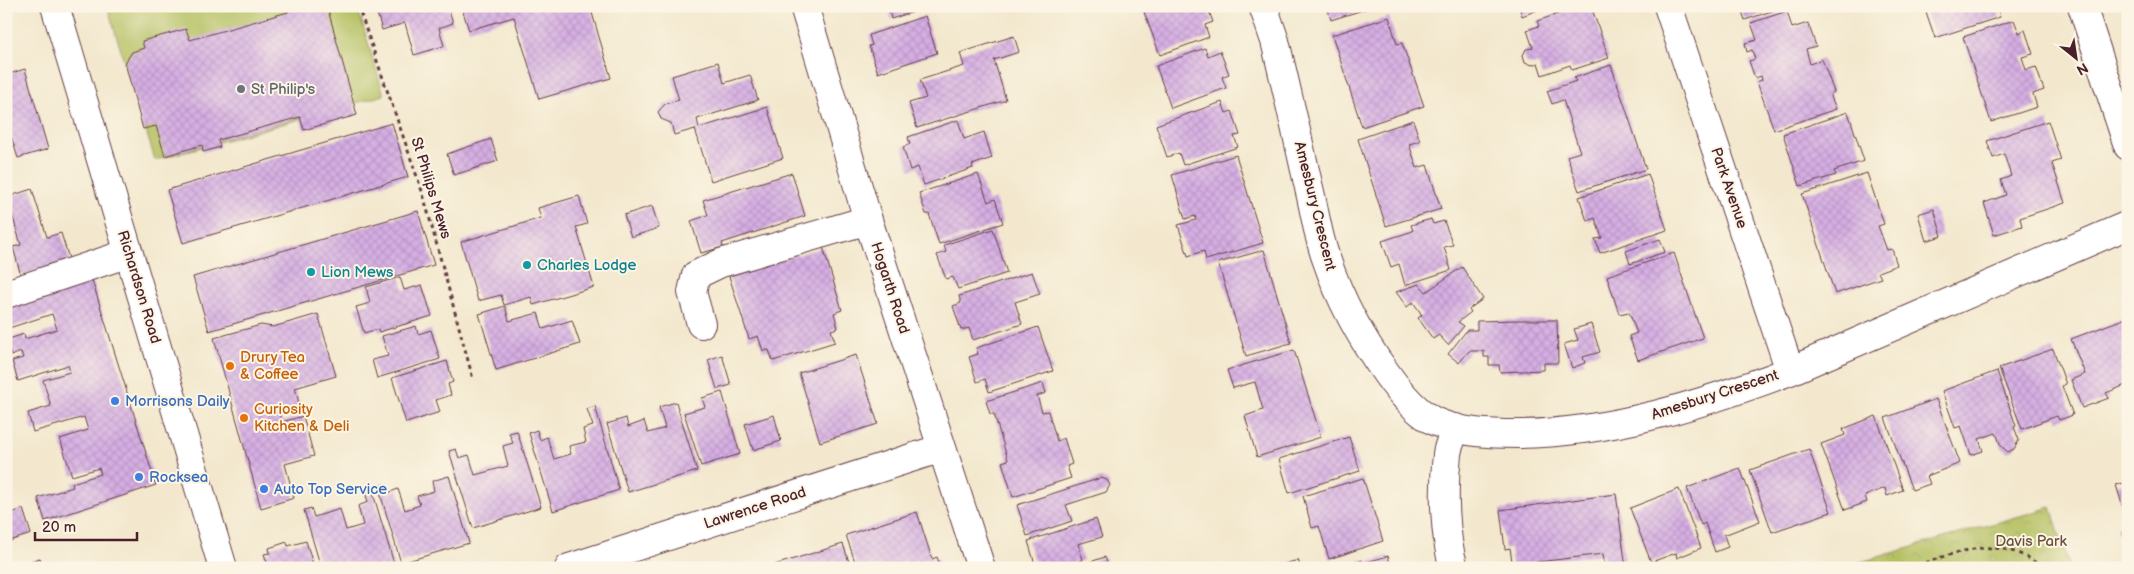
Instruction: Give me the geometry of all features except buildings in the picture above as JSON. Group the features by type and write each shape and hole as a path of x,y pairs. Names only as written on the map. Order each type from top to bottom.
{"street":[{"name":"Richardson Road","path":"55,6 223,568"},
{"name":"Hogarth Road","path":"804,6 868,220 981,568"},
{"name":"Amesbury Crescent","path":"1263,6 1275,41 1326,260 1345,306 1366,345 1395,386 1413,405 1435,422 1456,428 1479,433 1551,434 1605,426 1674,411 1790,371 2128,226"},
{"name":"Park Avenue","path":"1668,6 1790,371"},
{"path":"2082,6 2128,146"},
{"path":"701,324 692,292 696,275 721,263 868,220"},
{"path":"6,294 129,253"},
{"path":"1454,568 1450,555 1445,497 1447,452 1456,428"},
{"name":"Lawrence Road","path":"569,568 942,448"}],"path":[{"name":"St Philips Mews","path":"358,6 423,194 473,379"},
{"path":"1910,568 1972,548 2002,547 2023,554 2043,568"}],"green space":[{"name":"St Philip's","path":"109,6 357,6 384,95 155,160 108,9"},
{"name":"Davis Park","path":"2051,507 2070,568 1840,568"}],"place":[{"name":"St Philip's","path":"241,89"},
{"name":"Charles Lodge","path":"527,265"},
{"name":"Lion Mews","path":"311,272"},
{"name":"Drury Tea & Coffee","path":"230,366"},
{"name":"Morrisons Daily","path":"115,401"},
{"name":"Curiosity Kitchen & Deli","path":"244,418"},
{"name":"Rocksea","path":"139,477"},
{"name":"Auto Top Service","path":"264,489"}]}
